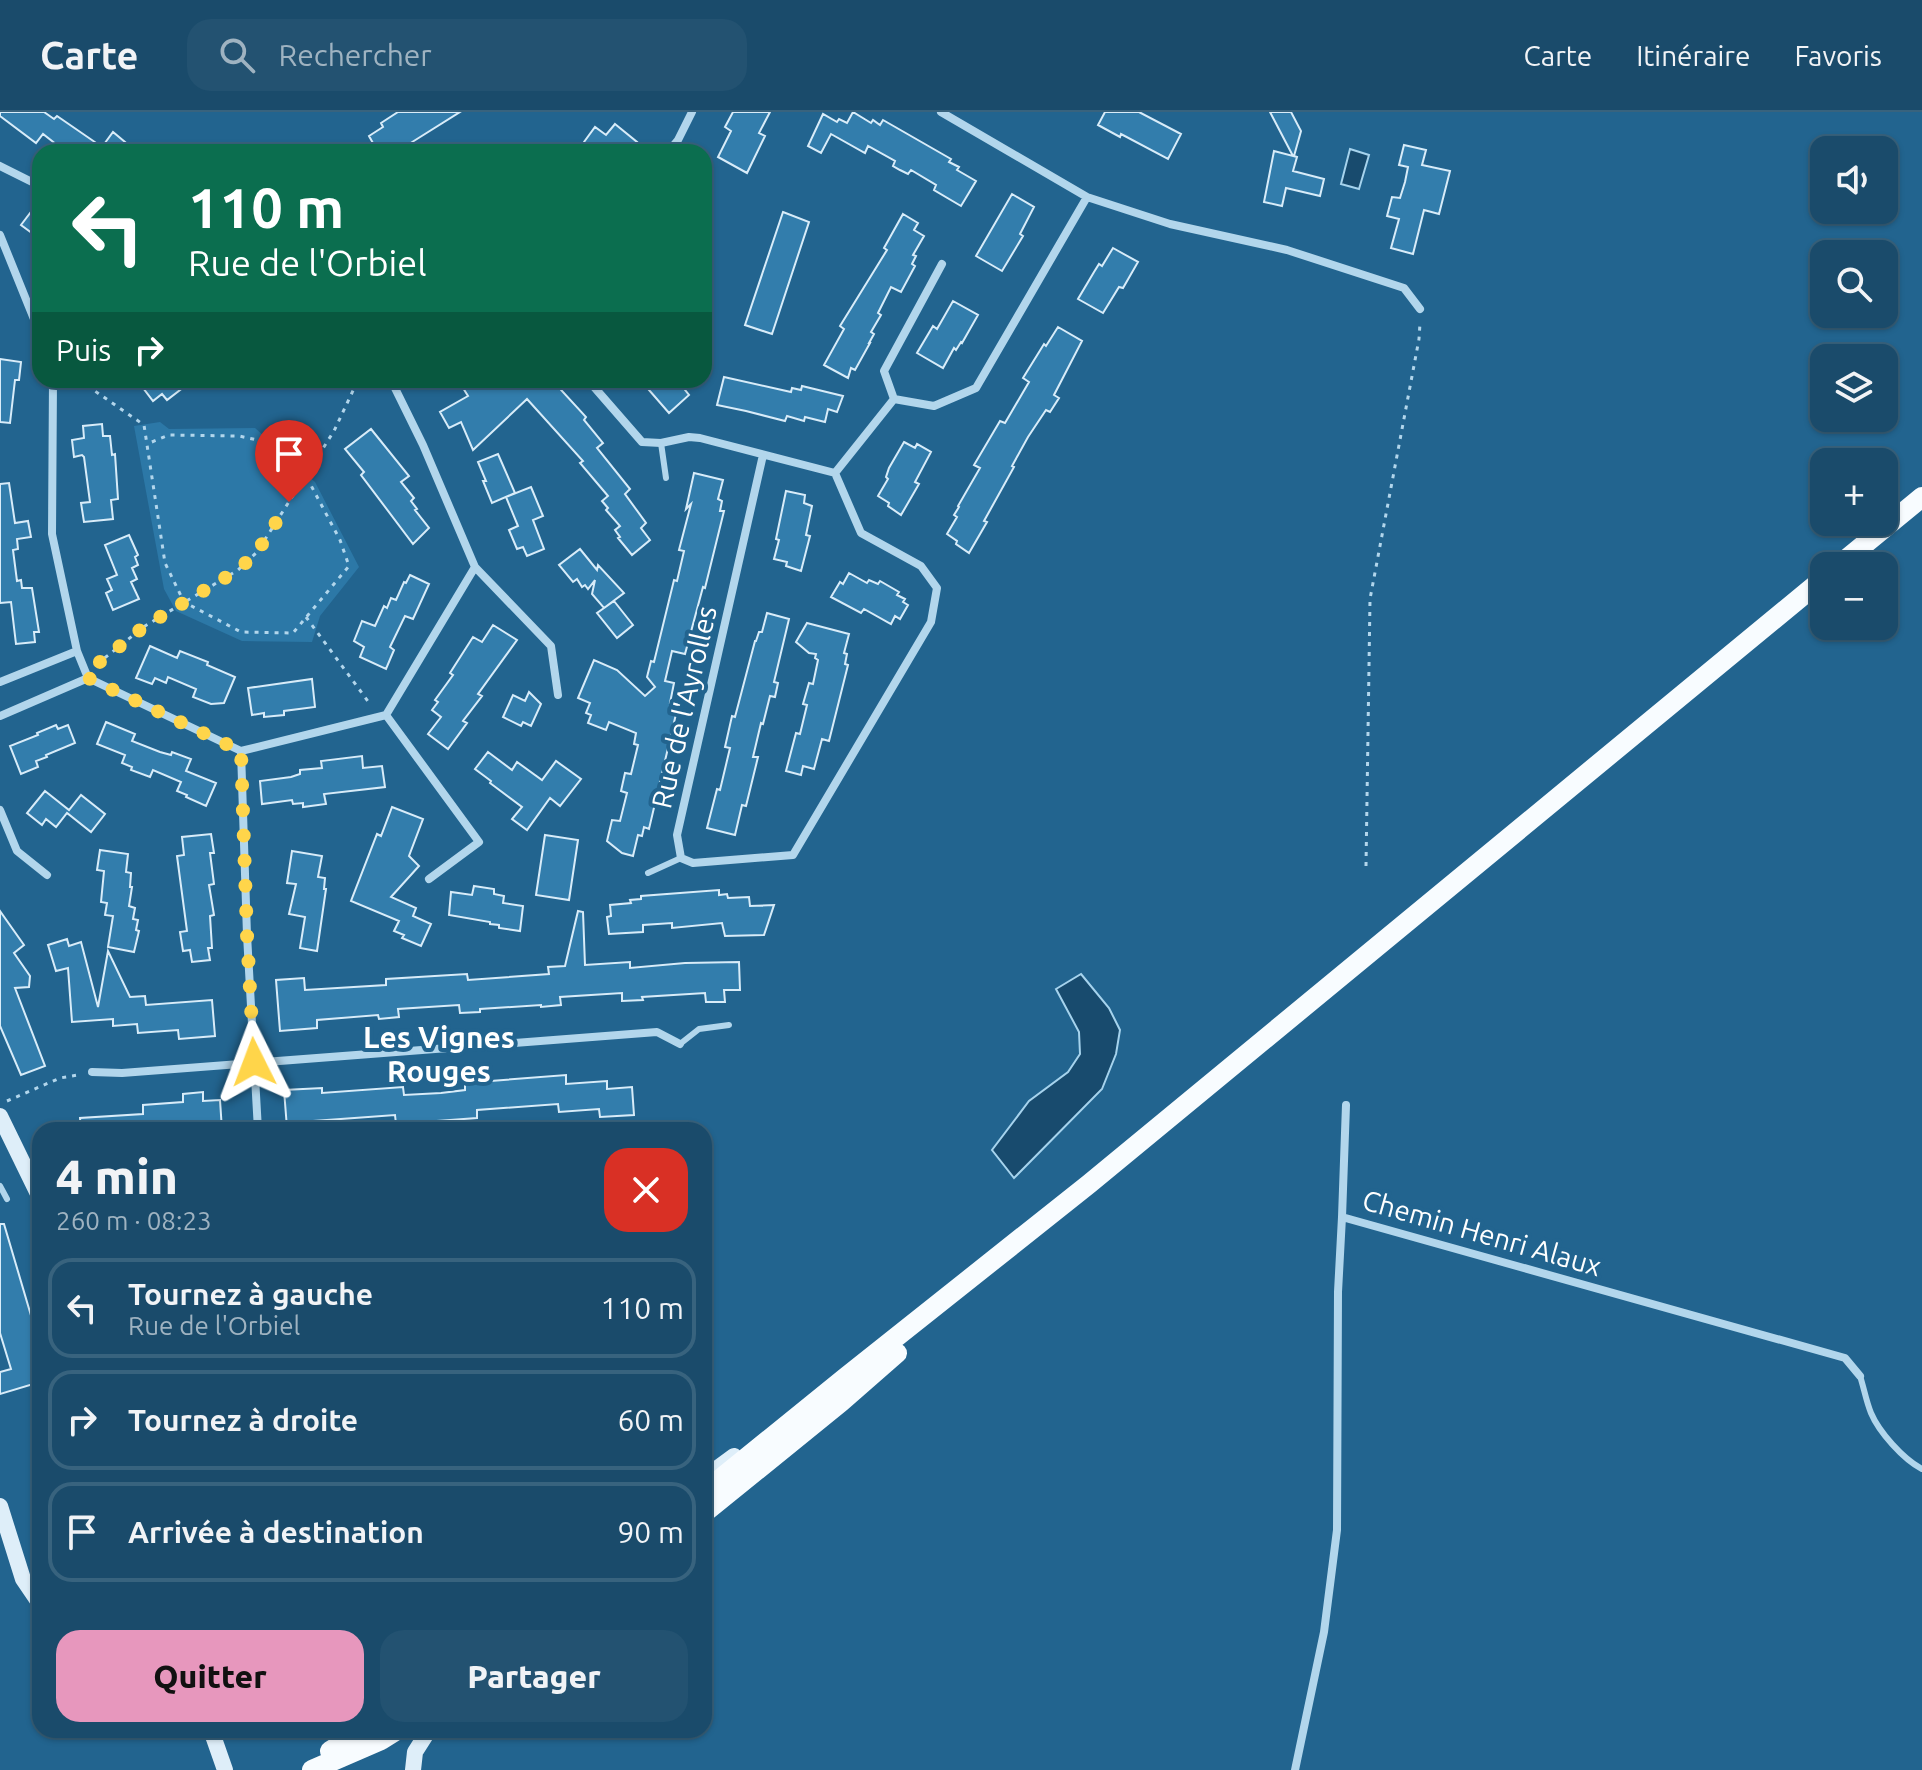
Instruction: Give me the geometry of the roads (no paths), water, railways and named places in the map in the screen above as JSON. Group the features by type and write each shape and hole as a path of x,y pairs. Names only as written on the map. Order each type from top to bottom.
{"main road":[{"path":"1855,552 1922,497"},
{"path":"712,1486 1089,1184 1810,590"},
{"path":"0,1116 32,1182"},
{"path":"712,1507 841,1402 1089,1184"},
{"path":"712,1472 846,1377"},
{"path":"0,1506 23,1579 32,1592"},
{"path":"214,1738 225,1770"},
{"path":"300,1770 351,1738"},
{"path":"312,1770 384,1738"},
{"path":"413,1770 415,1752 424,1738"}],"street":[{"path":"675,144 692,112"},
{"path":"941,112 1087,197 1170,224 1287,250 1404,288 1420,309"},
{"path":"0,166 32,182"},
{"path":"894,399 934,406 976,388 1087,197"},
{"path":"0,235 32,314"},
{"path":"894,399 884,371 942,264"},
{"path":"53,388 52,534 77,651 87,676 241,751 382,716 475,567"},
{"path":"395,388 475,567 551,646 558,695"},
{"path":"595,388 642,442 700,438 835,473"},
{"path":"835,473 894,399"},
{"name":"Rue de l'Ayrolles","path":"681,858 677,835 763,455"},
{"path":"681,858 693,863 793,855 931,622 937,588 921,566 861,533 835,473"},
{"path":"0,682 77,651"},
{"path":"0,716 87,676"},
{"path":"382,716 479,842 429,879"},
{"path":"241,751 258,1122"},
{"path":"0,810 17,851 47,875"},
{"path":"92,1072 122,1073 657,1032 680,1044"},
{"path":"1342,1217 1346,1105"},
{"name":"Chemin Henri Alaux","path":"1295,1770 1324,1632 1337,1530 1338,1292 1342,1217 1845,1358 1860,1376"}],"lane":[{"path":"661,443 666,478"},
{"path":"648,873 681,858"},
{"path":"680,1044 699,1029 729,1025"},
{"path":"0,1186 7,1199"},
{"path":"1860,1376 1872,1415 1892,1444 1922,1469"}],"district":[{"name":"Les Vignes Rouges","path":"439,1055"}]}
